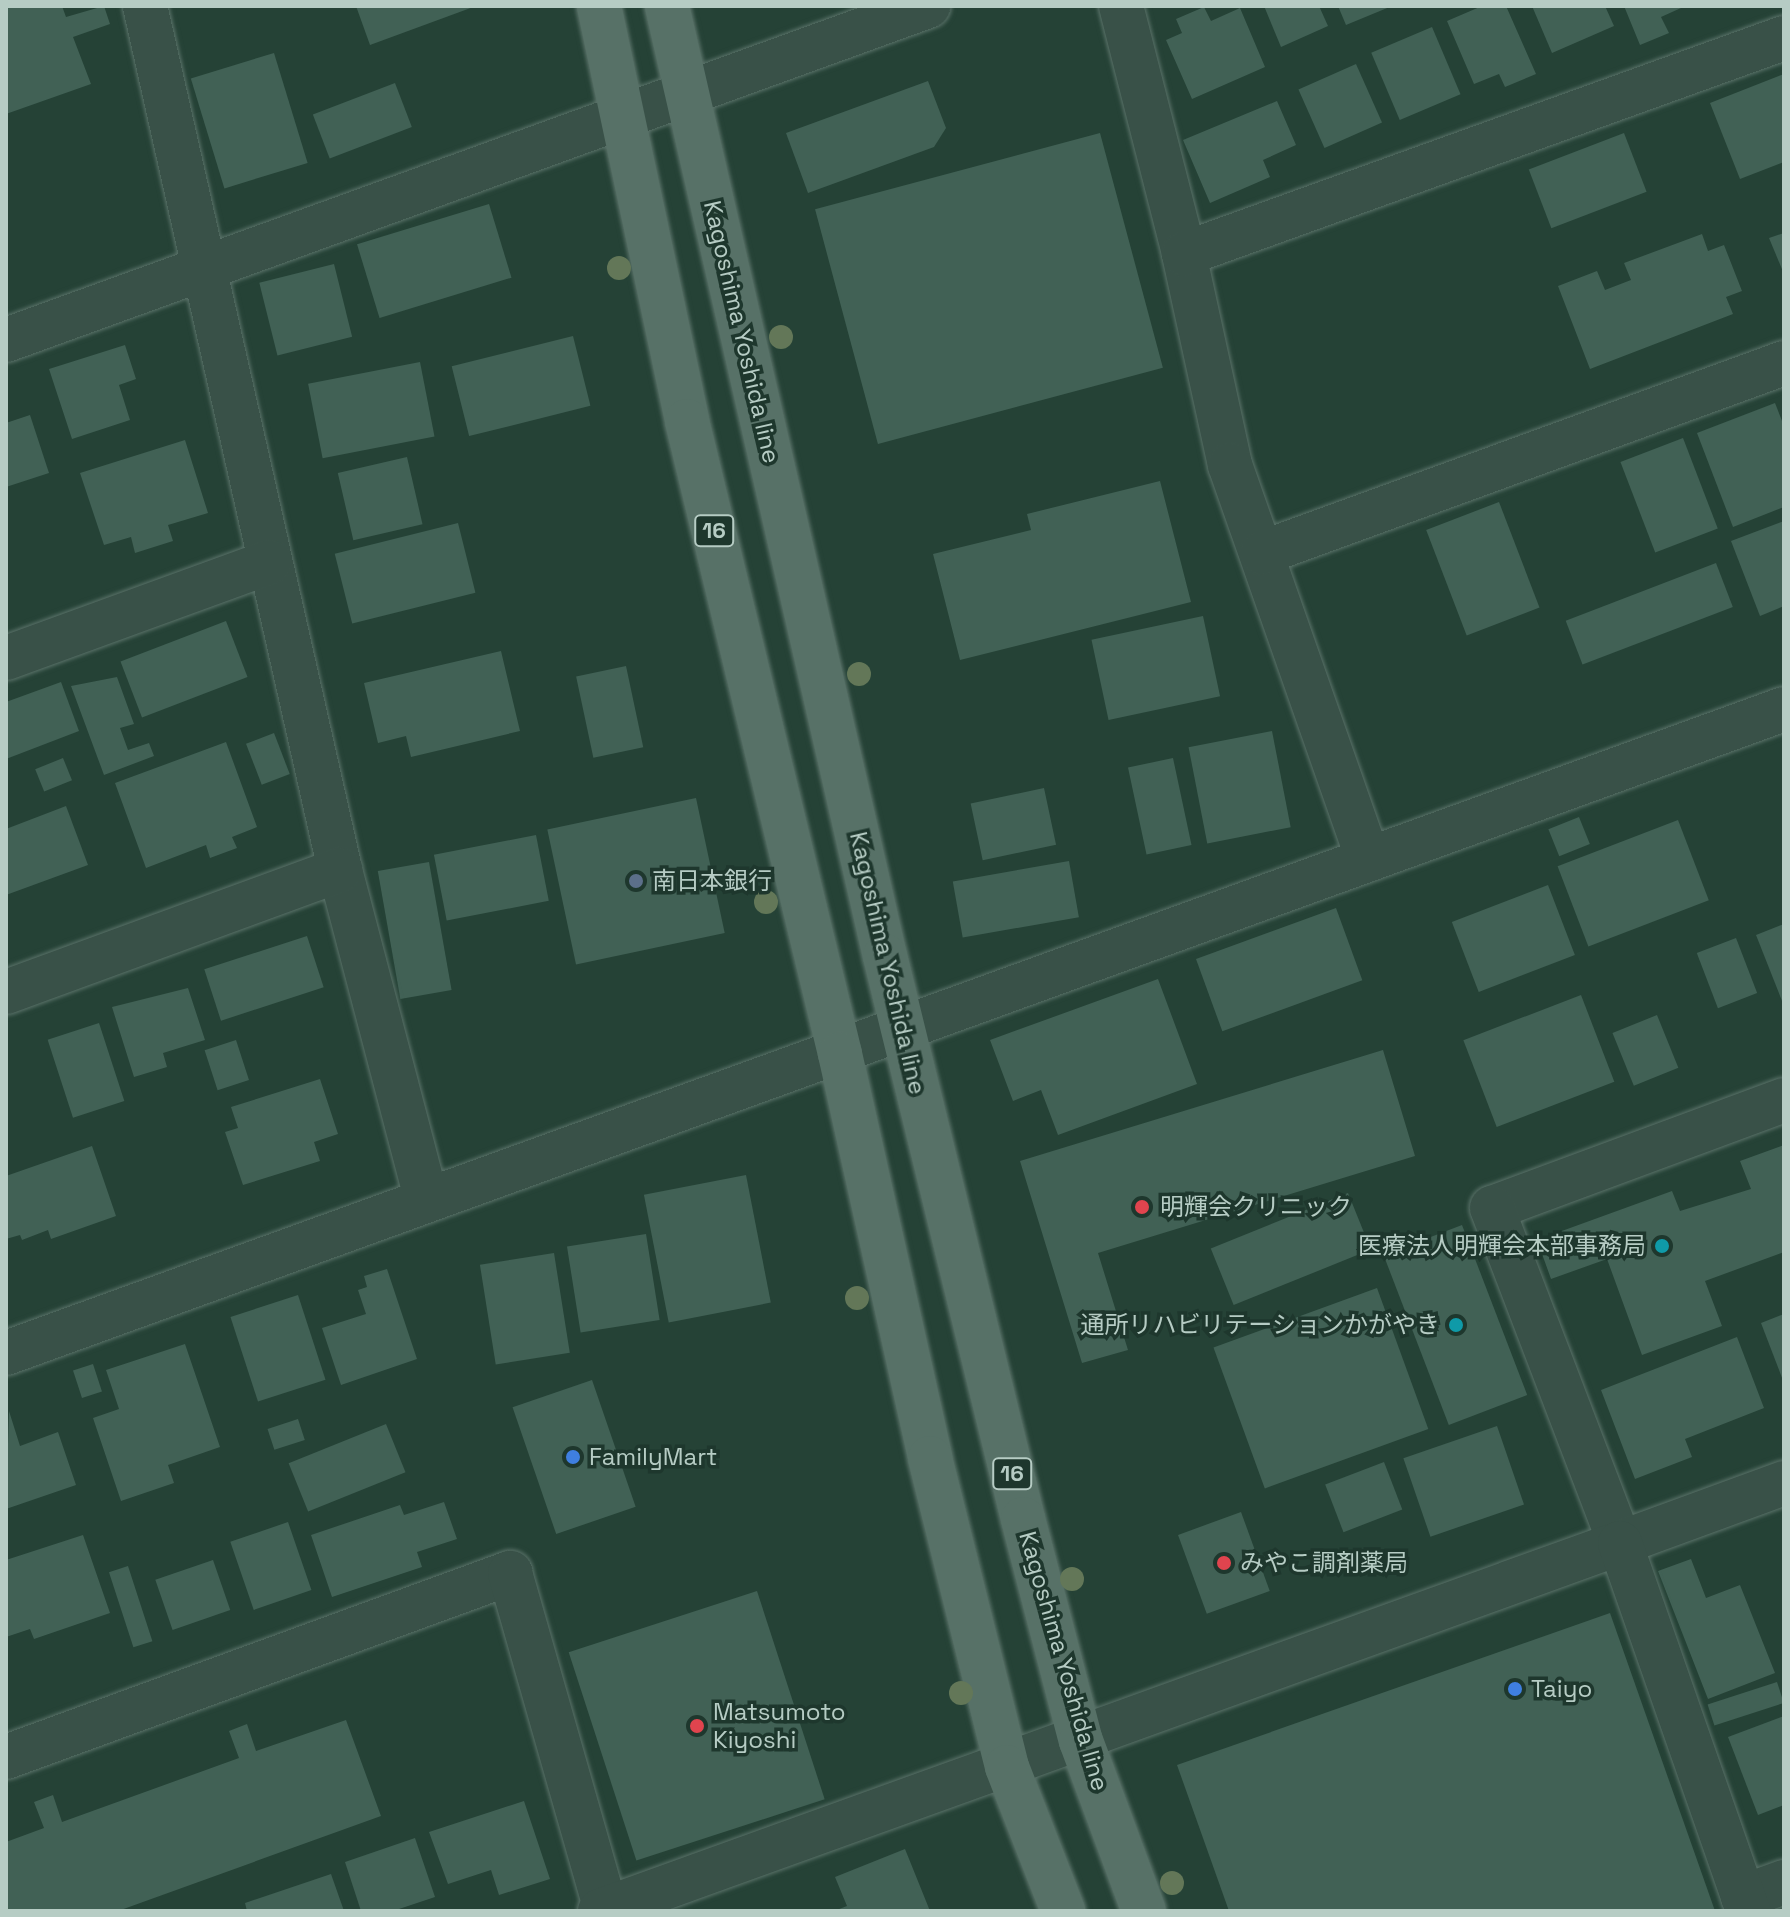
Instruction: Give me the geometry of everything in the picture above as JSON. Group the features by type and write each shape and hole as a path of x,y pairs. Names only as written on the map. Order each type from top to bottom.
{"main road":[{"name":"16","path":"599,6 687,421 840,1054 926,1442 1007,1767 1063,1911"},
{"name":"Kagoshima Yoshida line","path":"667,6 903,1031 1081,1741 1144,1911"}],"street":[{"path":"145,6 340,870 426,1197"},
{"path":"6,340 928,6"},
{"path":"1121,6 1184,254 1230,465 1368,860"},
{"path":"1184,254 1784,38"},
{"path":"1262,553 1784,363"},
{"path":"6,658 270,562"},
{"path":"6,1353 426,1197 840,1054 1784,709"},
{"path":"6,992 340,870"},
{"path":"1784,1100 1492,1208 1620,1543 1746,1904 1784,1882"},
{"path":"6,1757 510,1573 604,1910 1081,1741 1784,1483"}],"building":[{"path":"6,6 62,6 66,17 104,6 110,24 73,37 91,84 6,114"},
{"path":"356,6 476,6 370,45"},
{"path":"1264,6 1319,6 1328,26 1281,47"},
{"path":"1338,6 1392,6 1346,25"},
{"path":"1482,6 1506,6 1536,74 1505,87 1499,74 1474,84 1447,21"},
{"path":"1532,6 1605,6 1614,26 1552,53"},
{"path":"1624,6 1681,8 1661,17 1669,33 1640,45"},
{"path":"1204,7 1211,21 1240,8 1265,67 1192,99 1166,40 1182,33 1176,19"},
{"path":"1432,27 1461,94 1400,120 1371,53"},
{"path":"274,53 308,163 224,188 191,78"},
{"path":"1356,64 1382,122 1324,148 1298,90"},
{"path":"1784,74 1784,162 1740,179 1710,103"},
{"path":"928,81 946,128 934,147 808,193 786,133"},
{"path":"395,83 412,127 330,158 313,115"},
{"path":"1277,101 1296,145 1263,160 1270,177 1210,203 1183,140"},
{"path":"1100,133 1163,368 878,444 815,209"},
{"path":"1624,133 1647,192 1551,228 1529,170"},
{"path":"489,204 512,278 380,318 357,244"},
{"path":"1784,233 1784,274 1769,238"},
{"path":"1702,234 1708,251 1724,245 1742,291 1726,297 1733,314 1590,369 1558,286 1597,271 1605,290 1631,280 1624,263"},
{"path":"334,264 352,337 277,355 259,283"},
{"path":"573,336 590,406 469,436 452,366"},
{"path":"125,345 136,379 119,385 130,420 72,439 49,369"},
{"path":"420,362 435,437 323,458 308,384"},
{"path":"1775,403 1784,426 1784,507 1733,527 1697,433"},
{"path":"30,415 49,473 6,487 6,423"},
{"path":"1683,438 1718,529 1655,553 1620,462"},
{"path":"185,440 208,513 168,525 173,541 135,553 131,537 104,545 80,473"},
{"path":"407,457 423,524 353,540 338,473"},
{"path":"1160,481 1191,602 960,660 933,554 1031,530 1027,514"},
{"path":"1499,502 1539,607 1467,635 1426,530"},
{"path":"1784,521 1784,606 1760,616 1731,541"},
{"path":"458,523 475,593 352,624 335,554"},
{"path":"1716,563 1733,607 1583,665 1566,621"},
{"path":"1203,616 1220,696 1109,720 1091,640"},
{"path":"226,621 248,677 142,718 121,661"},
{"path":"501,651 520,731 411,757 406,736 378,743 364,683"},
{"path":"626,666 643,747 593,758 576,677"},
{"path":"117,677 134,724 120,728 128,750 149,743 154,756 104,775 71,686"},
{"path":"61,682 79,731 6,759 6,702"},
{"path":"1272,731 1291,827 1207,843 1189,747"},
{"path":"274,733 290,774 262,785 246,744"},
{"path":"226,742 257,827 232,837 237,848 210,858 206,845 146,868 115,783"},
{"path":"63,758 72,780 44,791 35,769"},
{"path":"1173,758 1192,845 1147,855 1128,768"},
{"path":"1044,788 1056,845 983,860 971,804"},
{"name":"南日本銀行","path":"696,798 725,933 576,965 547,830"},
{"path":"66,806 88,865 6,895 6,829"},
{"path":"1579,817 1590,844 1559,856 1548,829"},
{"path":"1678,820 1709,900 1588,947 1558,866"},
{"path":"536,835 549,901 447,921 434,855"},
{"path":"1069,861 1079,917 963,938 953,881"},
{"path":"429,862 452,990 400,999 378,871"},
{"path":"1548,885 1575,955 1479,992 1452,922"},
{"path":"1336,908 1362,980 1222,1031 1196,959"},
{"path":"1784,924 1784,1006 1756,935"},
{"path":"307,936 324,987 221,1021 204,969"},
{"path":"1736,938 1757,993 1718,1008 1697,953"},
{"path":"1158,979 1197,1084 1058,1135 1041,1090 1013,1101 990,1040"},
{"path":"188,988 205,1040 163,1053 167,1067 134,1077 112,1007"},
{"path":"1581,995 1614,1082 1497,1127 1463,1040"},
{"path":"1657,1015 1678,1068 1634,1086 1612,1033"},
{"path":"99,1023 124,1101 73,1118 48,1040"},
{"path":"236,1040 249,1080 218,1090 205,1050"},
{"name":"明輝会クリニック","path":"1383,1050 1415,1156 1098,1253 1128,1350 1082,1363 1020,1161"},
{"path":"320,1079 338,1134 314,1142 320,1161 243,1185 225,1132 238,1128 231,1107"},
{"name":"医療法人明輝会本部事務局","path":"1784,1145 1784,1252 1705,1281 1722,1326 1642,1355 1607,1259 1551,1279 1537,1240 1672,1191 1680,1211 1751,1189 1740,1161"},
{"path":"92,1146 116,1216 51,1239 48,1230 22,1240 20,1235 6,1239 6,1176"},
{"path":"746,1175 771,1303 669,1322 644,1195"},
{"path":"1348,1193 1371,1250 1234,1305 1211,1248"},
{"name":"通所リハビリテーションかがやき","path":"1462,1225 1527,1395 1449,1425 1384,1255"},
{"path":"646,1234 660,1320 581,1332 567,1247"},
{"path":"554,1253 570,1353 496,1364 480,1265"},
{"path":"387,1269 417,1359 341,1385 322,1328 366,1314 358,1290 367,1287 364,1276"},
{"path":"1377,1288 1428,1429 1265,1488 1213,1348"},
{"path":"298,1295 326,1380 258,1402 230,1317"},
{"path":"1784,1314 1784,1383 1761,1323"},
{"path":"1737,1337 1764,1408 1685,1439 1692,1457 1635,1479 1601,1390"},
{"path":"185,1344 220,1447 168,1465 174,1483 121,1501 93,1418 119,1409 106,1370"},
{"path":"93,1364 102,1392 82,1398 73,1370"},
{"name":"FamilyMart","path":"592,1380 636,1507 556,1534 513,1407"},
{"path":"9,1411 20,1446 58,1432 76,1485 6,1509"},
{"path":"298,1419 305,1440 274,1450 268,1429"},
{"path":"386,1424 405,1472 308,1512 289,1463"},
{"path":"1497,1426 1524,1504 1430,1537 1403,1458"},
{"path":"1384,1462 1402,1510 1343,1532 1325,1485"},
{"path":"444,1502 457,1539 417,1552 422,1567 332,1597 311,1535 400,1505 404,1515"},
{"name":"みやこ調剤薬局","path":"1241,1512 1270,1591 1207,1614 1178,1535"},
{"path":"288,1522 311,1590 254,1610 230,1542"},
{"path":"83,1535 110,1613 34,1639 30,1629 6,1637 6,1560"},
{"path":"1691,1559 1706,1598 1740,1585 1775,1673 1708,1699 1658,1571"},
{"path":"213,1560 230,1610 173,1630 155,1580"},
{"path":"128,1566 152,1641 133,1647 109,1572"},
{"name":"Matsumoto Kiyoshi","path":"757,1591 825,1799 636,1860 569,1652"},
{"name":"Taiyo","path":"1610,1613 1715,1911 1229,1911 1177,1765"},
{"path":"1777,1682 1784,1703 1714,1725 1708,1705"},
{"path":"1784,1716 1784,1805 1758,1815 1728,1737"},
{"path":"346,1720 381,1816 118,1911 6,1911 6,1842 44,1828 34,1802 53,1795 62,1822 239,1758 229,1731 247,1724 256,1751"},
{"path":"524,1801 550,1879 499,1895 491,1870 448,1884 429,1832"},
{"path":"415,1838 435,1897 393,1911 361,1911 345,1862"},
{"path":"905,1849 930,1911 834,1911 847,1906 835,1877"},
{"path":"331,1874 344,1911 247,1911 245,1903"}],"place":[{"name":"南日本銀行","path":"636,881"},
{"name":"明輝会クリニック","path":"1142,1207"},
{"name":"医療法人明輝会本部事務局","path":"1662,1246"},
{"name":"通所リハビリテーションかがやき","path":"1456,1325"},
{"name":"FamilyMart","path":"573,1457"},
{"name":"みやこ調剤薬局","path":"1224,1563"},
{"name":"Taiyo","path":"1515,1689"},
{"name":"Matsumoto Kiyoshi","path":"697,1726"}]}
